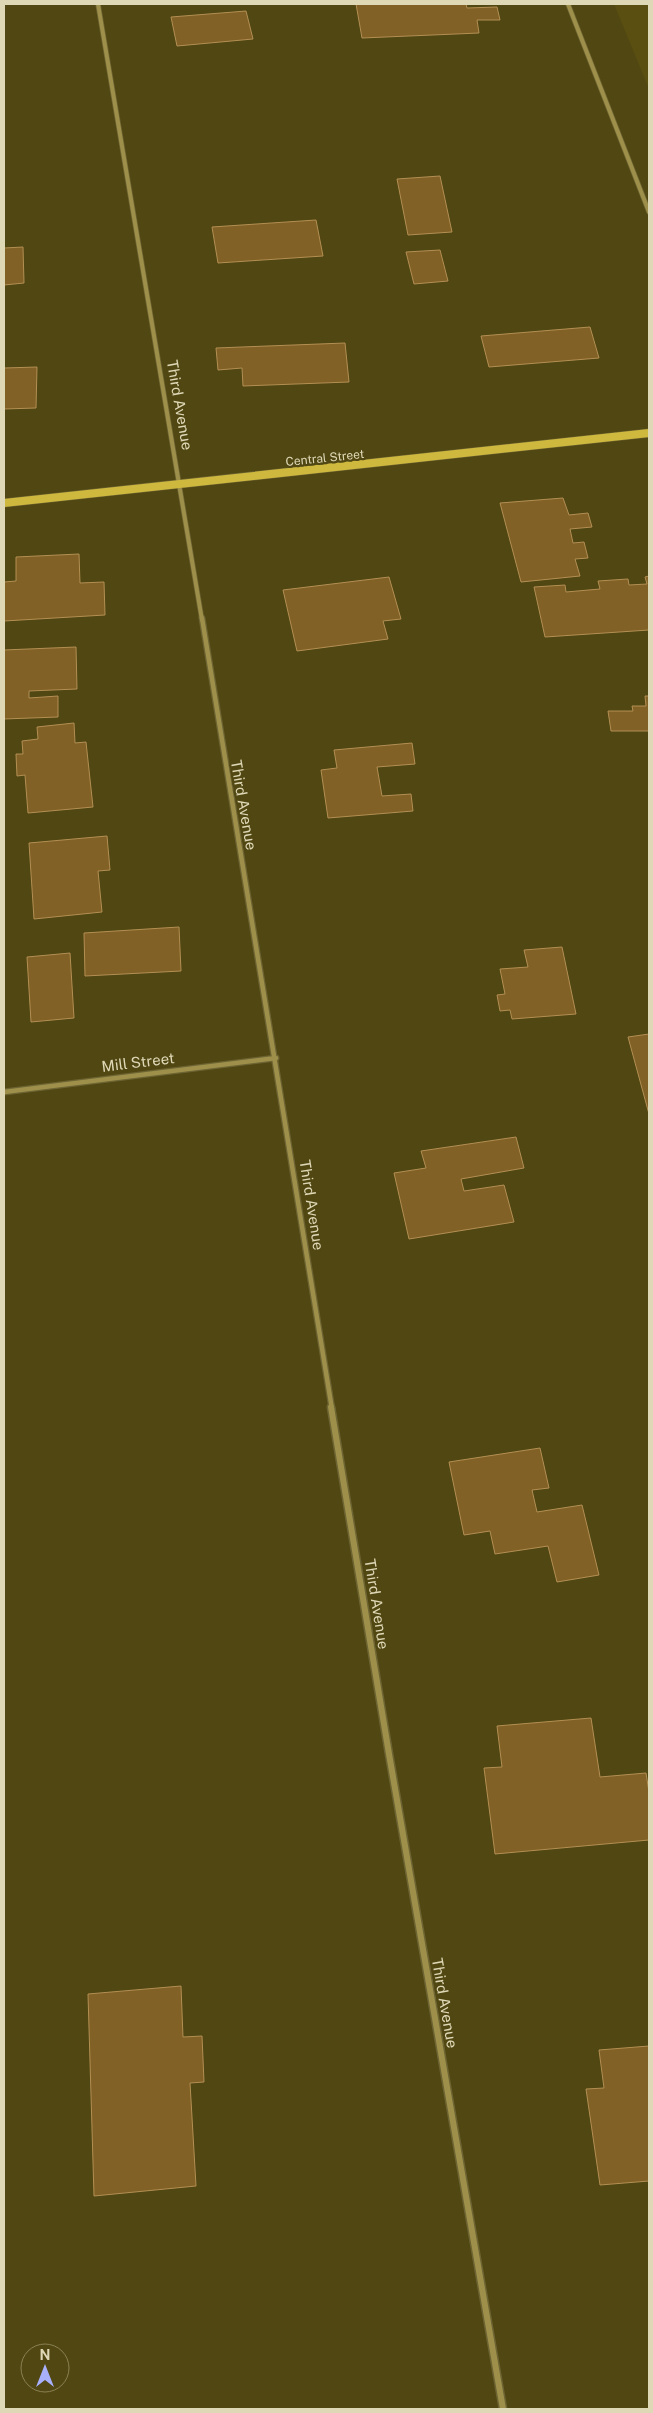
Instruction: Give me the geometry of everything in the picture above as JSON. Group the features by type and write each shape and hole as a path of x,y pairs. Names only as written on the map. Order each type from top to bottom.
{"main road":[{"name":"Central Street","path":"4,503 181,486 649,434"}],"street":[{"name":"Third Avenue","path":"98,4 181,486 223,758 276,1058 374,1666 503,2409"},
{"path":"568,4 649,212"},
{"name":"Mill Street","path":"4,1092 276,1058"}],"shaded area":[{"path":"614,4 649,4 649,89"}],"building":[{"path":"356,4 466,4 467,8 497,7 500,20 477,20 479,33 362,38"},
{"path":"246,11 253,39 177,46 171,17"},
{"path":"440,176 452,232 408,235 397,179"},
{"path":"316,220 323,256 218,263 212,227"},
{"path":"23,247 24,283 4,285 4,248"},
{"path":"440,250 448,281 414,284 406,252"},
{"path":"590,327 599,358 489,367 481,336"},
{"path":"345,343 349,382 243,386 242,368 218,370 216,348"},
{"path":"37,367 36,408 4,409 4,368"},
{"path":"563,498 569,515 588,513 592,527 570,529 573,543 584,542 588,558 575,559 580,576 521,582 500,503"},
{"path":"79,554 80,583 104,582 105,615 4,621 4,582 16,581 16,557"},
{"path":"649,576 649,630 545,637 534,587 565,585 566,592 600,589 598,581 628,579 629,585 647,584 645,577"},
{"path":"389,577 401,619 383,621 388,639 297,651 283,590"},
{"path":"76,647 77,689 29,691 29,698 58,696 58,717 4,719 4,650"},
{"path":"645,696 649,696 649,731 611,731 608,711 633,711 632,706 646,706"},
{"path":"74,723 75,743 86,742 93,807 28,813 25,775 17,776 16,754 23,754 22,741 38,739 37,727"},
{"path":"412,743 415,764 377,767 382,796 411,794 413,811 328,818 321,770 337,768 334,750"},
{"path":"107,836 110,870 98,871 102,912 34,919 29,843"},
{"path":"179,927 181,971 85,976 84,933"},
{"path":"562,947 576,1014 512,1019 510,1010 500,1011 497,995 505,994 500,969 528,967 524,950"},
{"path":"70,953 74,1018 31,1022 27,957"},
{"path":"649,1034 649,1114 628,1037"},
{"path":"516,1137 524,1168 461,1179 464,1191 504,1185 514,1222 409,1239 394,1173 426,1168 421,1151"},
{"path":"540,1448 549,1488 532,1490 537,1512 582,1505 599,1575 557,1582 548,1546 495,1554 490,1531 464,1535 449,1462"},
{"path":"591,1718 600,1777 646,1773 649,1792 649,1840 495,1854 484,1768 502,1767 497,1726"},
{"path":"181,1986 183,2037 202,2036 204,2082 190,2083 196,2186 94,2196 88,1994"},
{"path":"649,2046 649,2181 600,2185 586,2089 604,2088 599,2050"}]}
